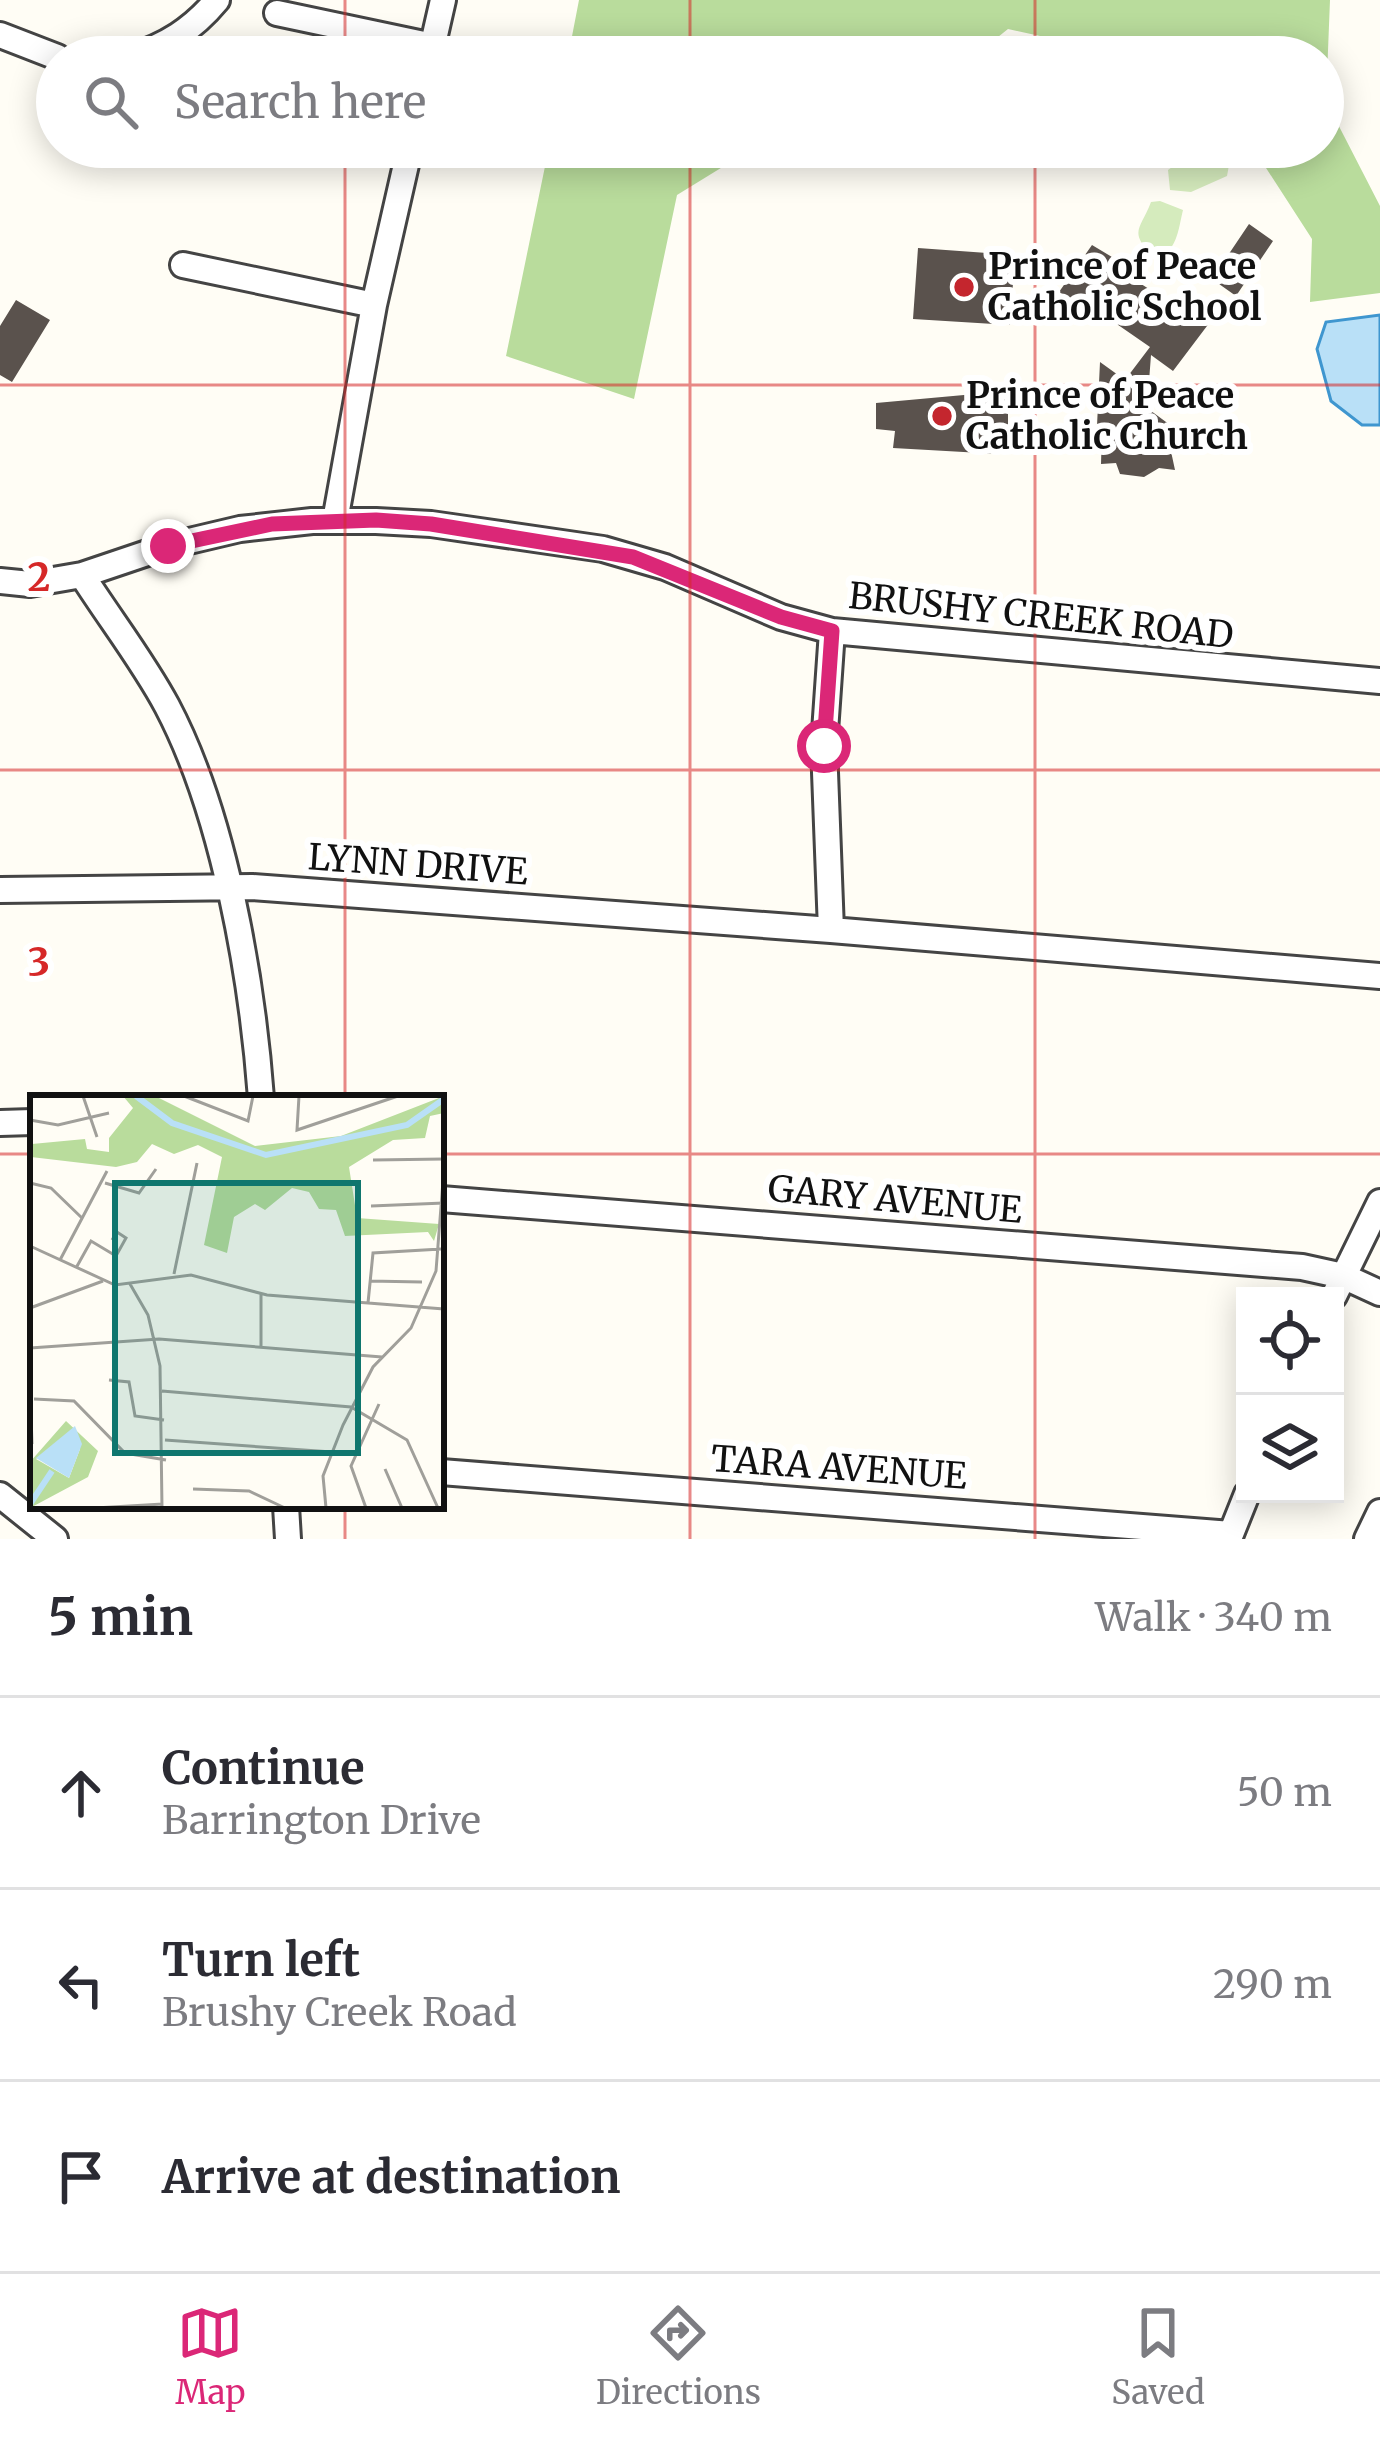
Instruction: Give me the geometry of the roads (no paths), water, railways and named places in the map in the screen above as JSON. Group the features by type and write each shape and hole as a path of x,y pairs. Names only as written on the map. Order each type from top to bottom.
{"street":[{"path":"178,36 217,0"},
{"path":"435,36 443,0"},
{"path":"277,13 370,36"},
{"path":"0,35 36,49"},
{"path":"335,521 374,305 405,168"},
{"path":"183,265 374,305"},
{"name":"BRUSHY CREEK ROAD","path":"0,581 30,584 82,575 168,546 240,529 335,521 431,524 603,549 664,567 781,617 832,631 1380,681"},
{"path":"82,575 169,710 200,787 245,972 261,1095"},
{"path":"831,930 824,746 832,631"},
{"name":"LYNN DRIVE","path":"0,890 227,887 831,930 1380,976"},
{"path":"0,1123 30,1122"},
{"name":"GARY AVENUE","path":"444,1199 1302,1267 1339,1286 1380,1293"},
{"path":"1339,1286 1380,1202"},
{"name":"TARA AVENUE","path":"444,1472 1230,1536"},
{"path":"0,1495 55,1539"},
{"path":"1230,1536 1243,1503"},
{"path":"286,1509 288,1539"},
{"path":"1367,1539 1380,1512"}],"water":[{"path":"1380,315 1380,425 1362,425 1331,401 1317,349 1326,322"}],"place":[{"name":"Prince of Peace Catholic School","path":"964,287"},
{"name":"Prince of Peace Catholic Church","path":"942,416"}]}
